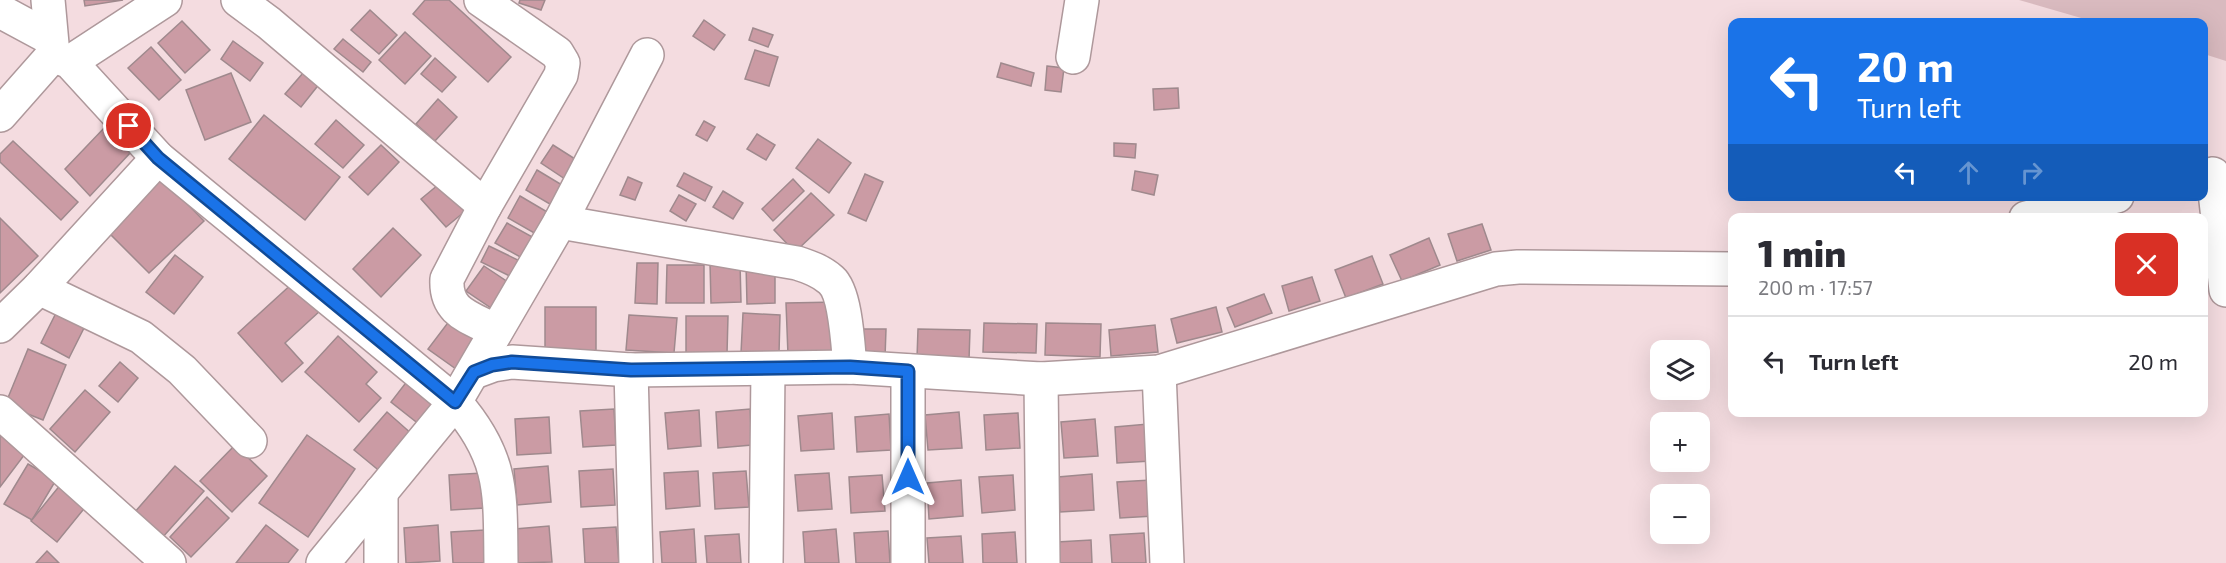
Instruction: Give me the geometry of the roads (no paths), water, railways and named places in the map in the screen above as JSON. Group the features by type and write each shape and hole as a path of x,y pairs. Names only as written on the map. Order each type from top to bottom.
{"street":[{"path":"48,0 58,52"},
{"path":"0,114 58,52 165,0"},
{"path":"238,0 270,12 485,206"},
{"path":"481,0 557,53 563,63 561,75 485,206 447,279 446,292 456,310 496,331"},
{"path":"1074,57 1082,0"},
{"path":"0,11 58,52 158,158 455,402 471,421 489,451 496,472 500,495 501,563"},
{"path":"323,563 455,402 560,222 647,55"},
{"path":"0,326 39,288 158,158"},
{"path":"2214,174 2226,290"},
{"path":"2047,213 2096,201"},
{"path":"560,222 797,263 814,268 833,281 840,294 850,367"},
{"path":"474,372 492,365 512,362 631,370 850,367 1041,379 1159,372 1496,269 1518,267 1728,269"},
{"path":"39,288 141,337 182,370 250,441"},
{"path":"766,563 768,369"},
{"path":"631,370 636,563"},
{"path":"908,371 908,563"},
{"path":"1159,372 1167,563"},
{"path":"1041,379 1043,563"},
{"path":"0,412 169,563"},
{"path":"381,492 381,563"}]}
